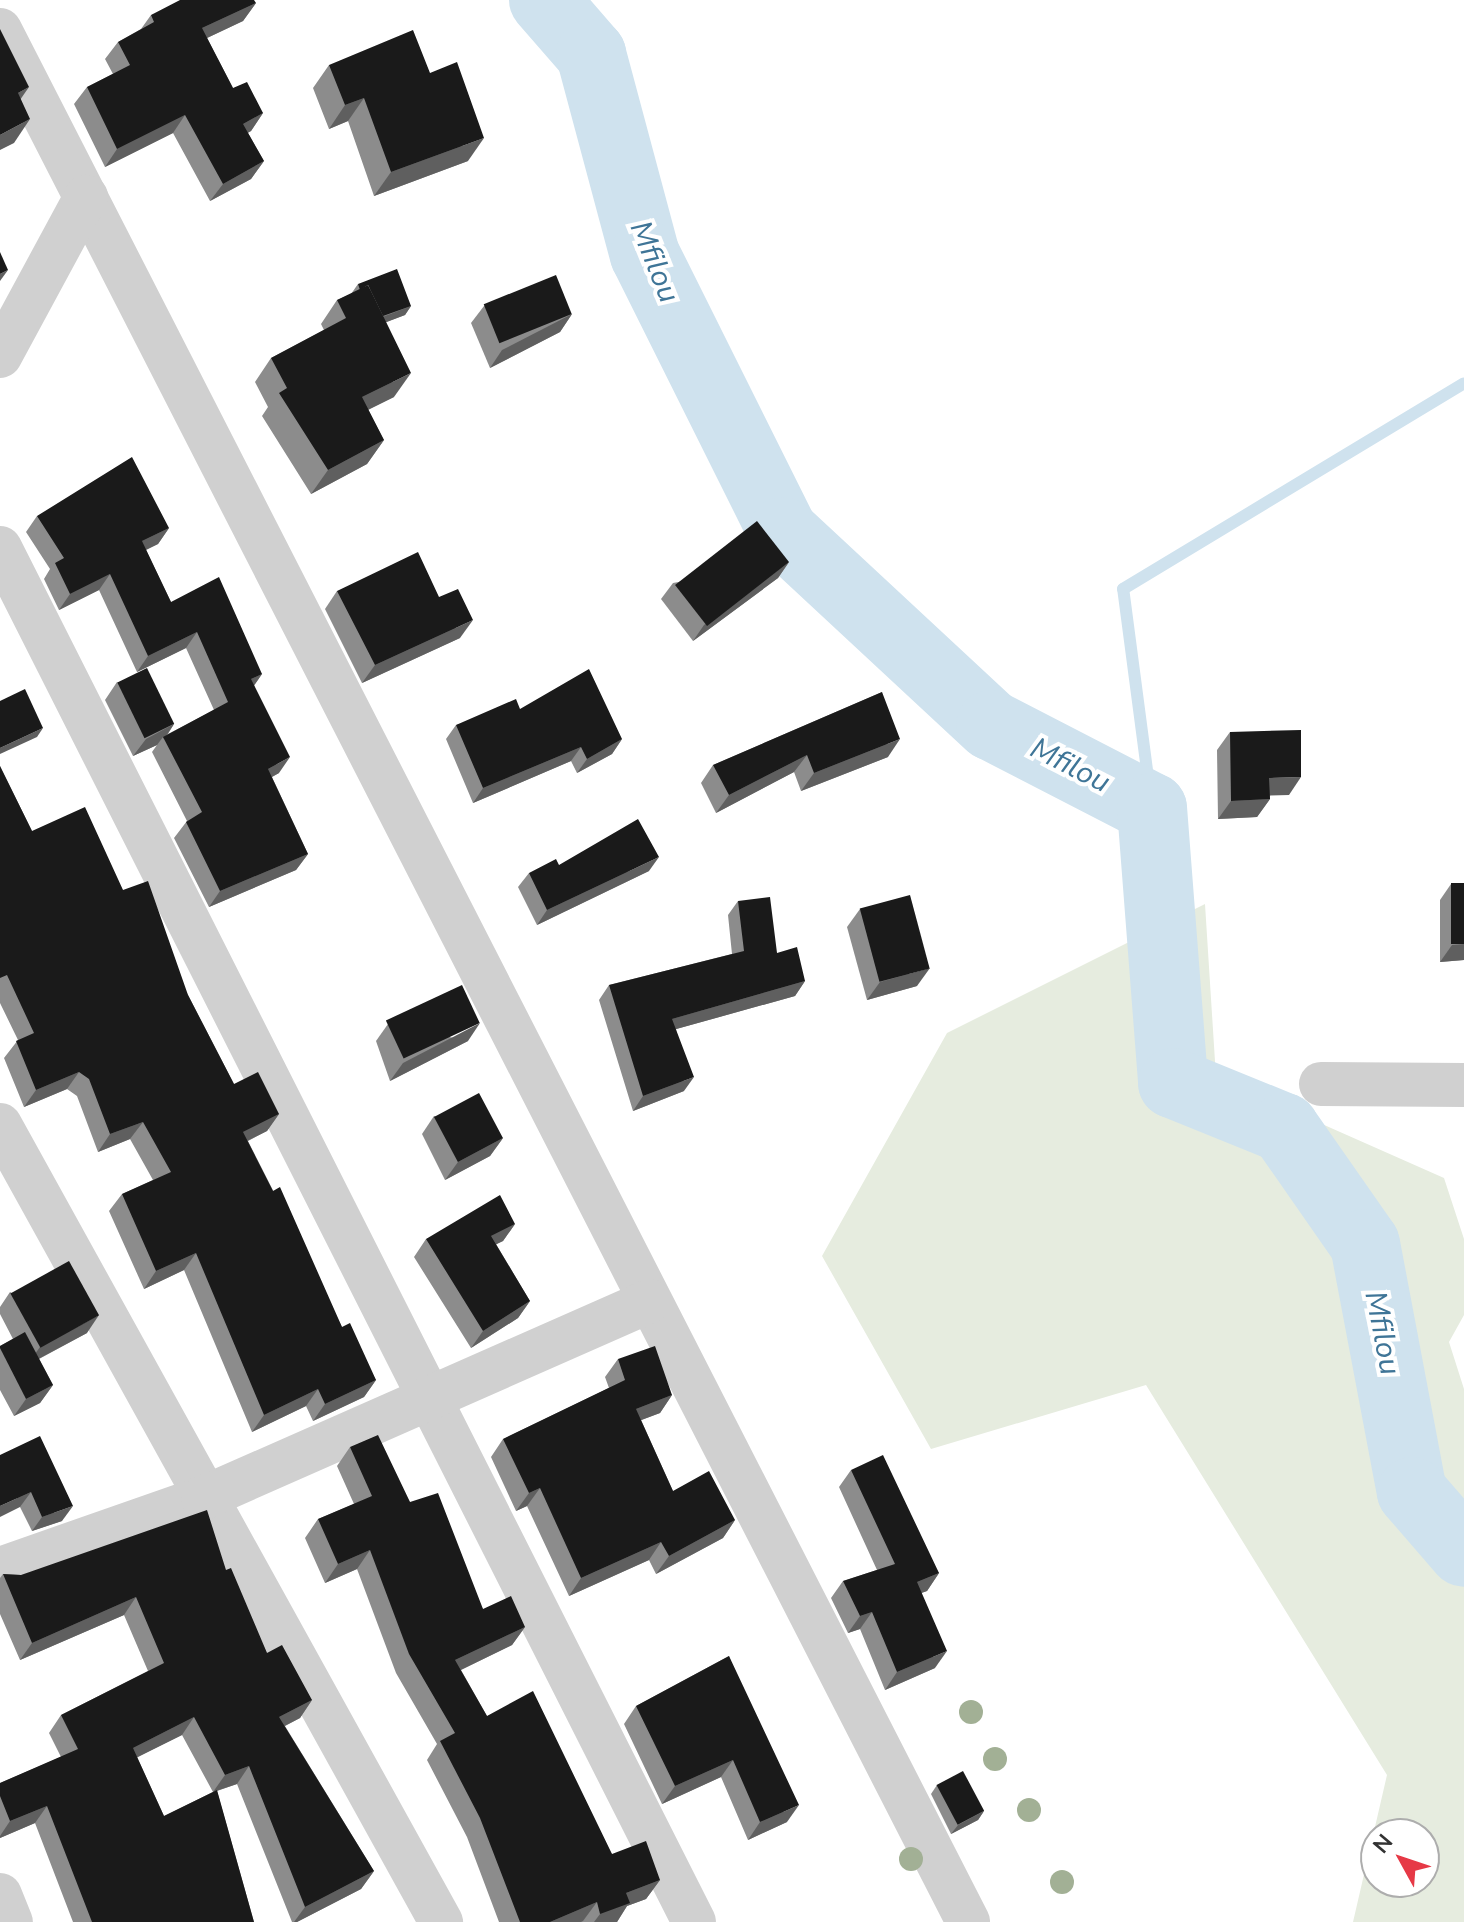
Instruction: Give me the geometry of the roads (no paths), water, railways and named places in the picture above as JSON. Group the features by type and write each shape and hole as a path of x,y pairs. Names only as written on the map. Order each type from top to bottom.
{"street":[{"path":"0,30 968,1922"},
{"path":"0,356 86,197"},
{"path":"0,548 434,1401 694,1922"},
{"path":"1321,1084 1464,1085"},
{"path":"0,1125 203,1498 441,1922"},
{"path":"0,1569 203,1498 434,1401 649,1301"},
{"path":"0,1895 11,1922"}],"waterway":[{"name":"Mfilou","path":"544,0 591,54 645,255 783,532 991,725 1152,808 1173,1083 1284,1128 1365,1244 1412,1492 1464,1552"},
{"path":"1152,808 1123,589 1464,383"}]}
